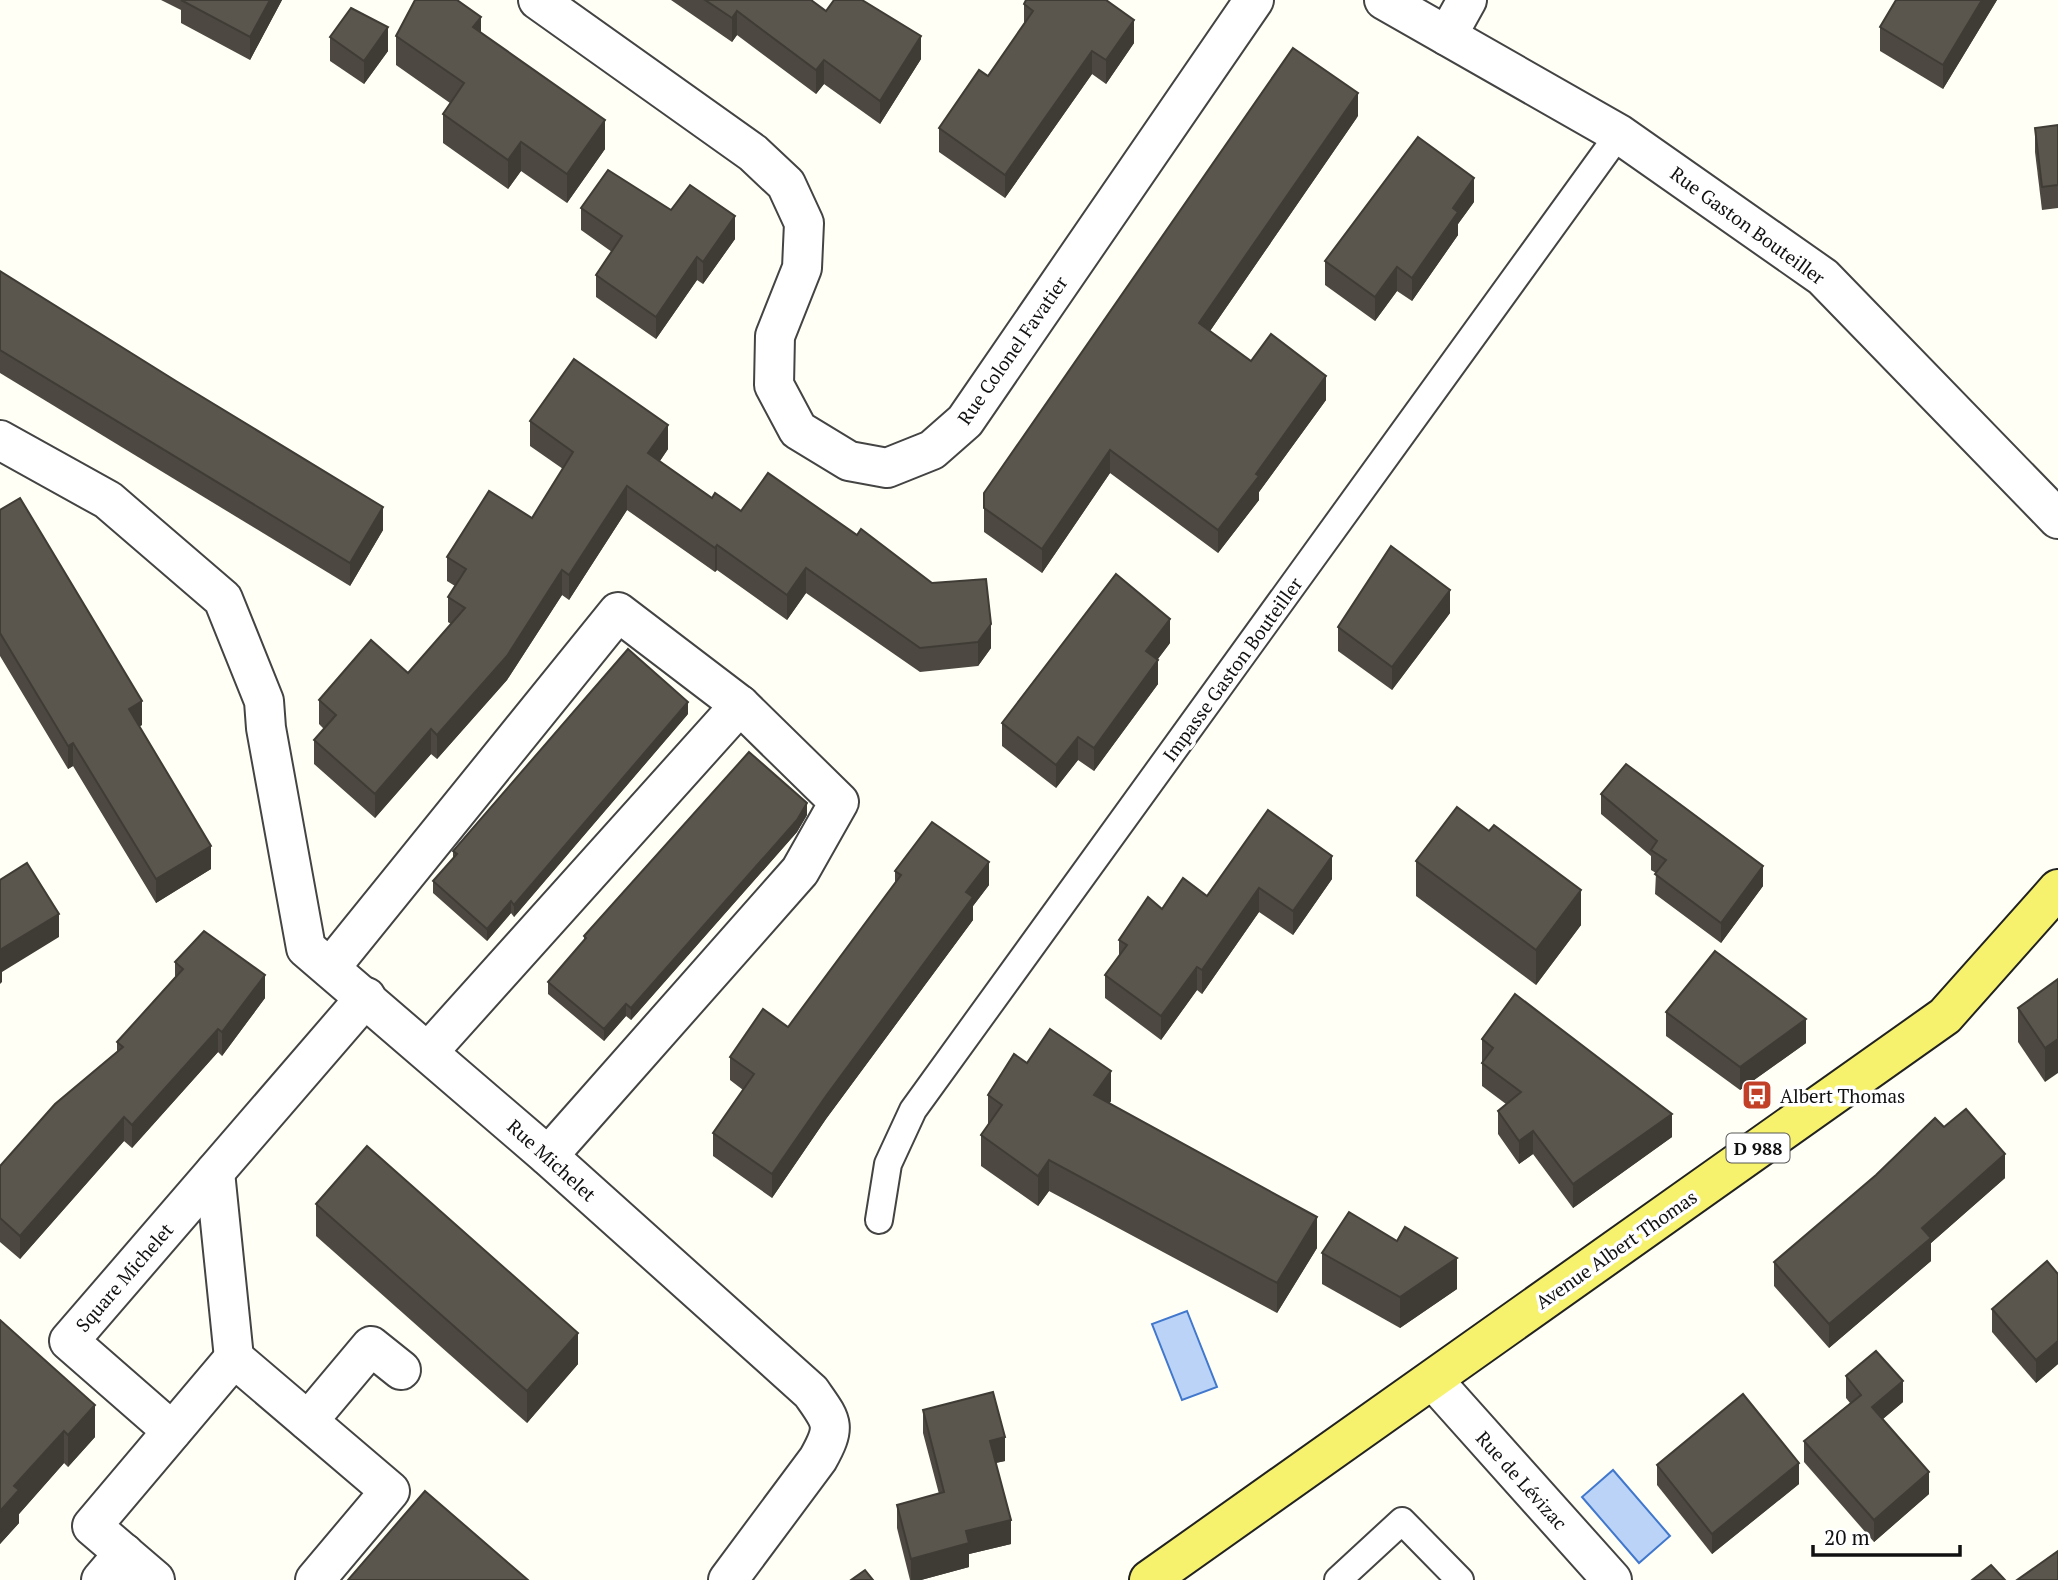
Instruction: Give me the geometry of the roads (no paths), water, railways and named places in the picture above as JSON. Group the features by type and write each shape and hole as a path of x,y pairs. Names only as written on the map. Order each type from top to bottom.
{"main road":[{"name":"Avenue Albert Thomas","path":"1149,1580 1945,1016 2058,889"}],"street":[{"name":"Rue Colonel Favatier","path":"538,0 753,153 786,184 804,223 802,268 775,336 774,385 798,430 849,461 887,468 932,450 965,421 1254,0"},
{"name":"Rue Gaston Bouteiller","path":"1384,0 1619,134 1823,276 2058,519"},
{"path":"1447,36 1467,0"},
{"name":"Rue Michelet","path":"0,440 108,500 223,599 264,701 266,728 306,948 429,1051 811,1392 830,1420 829,1439 818,1459 728,1580"},
{"path":"330,968 618,612 740,705 839,803 800,871 548,1156"},
{"path":"429,1051 740,705"},
{"name":"Square Michelet","path":"172,1431 68,1341 366,997"},
{"path":"215,1172 234,1358 390,1491 315,1580"},
{"path":"308,1421 371,1346 401,1370"},
{"path":"155,1580 112,1567 92,1526 234,1358"},
{"name":"Rue de Lévizac","path":"1433,1380 1612,1580"}],"lane":[{"name":"Impasse Gaston Bouteiller","path":"879,1220 888,1164 914,1110 1619,134"},
{"path":"1338,1580 1402,1521 1460,1580"}],"water":[{"path":"1187,1311 1217,1387 1182,1400 1152,1324"},
{"path":"1613,1470 1670,1536 1639,1563 1582,1497"}],"place":[{"name":"Albert Thomas","path":"1757,1095"}]}
